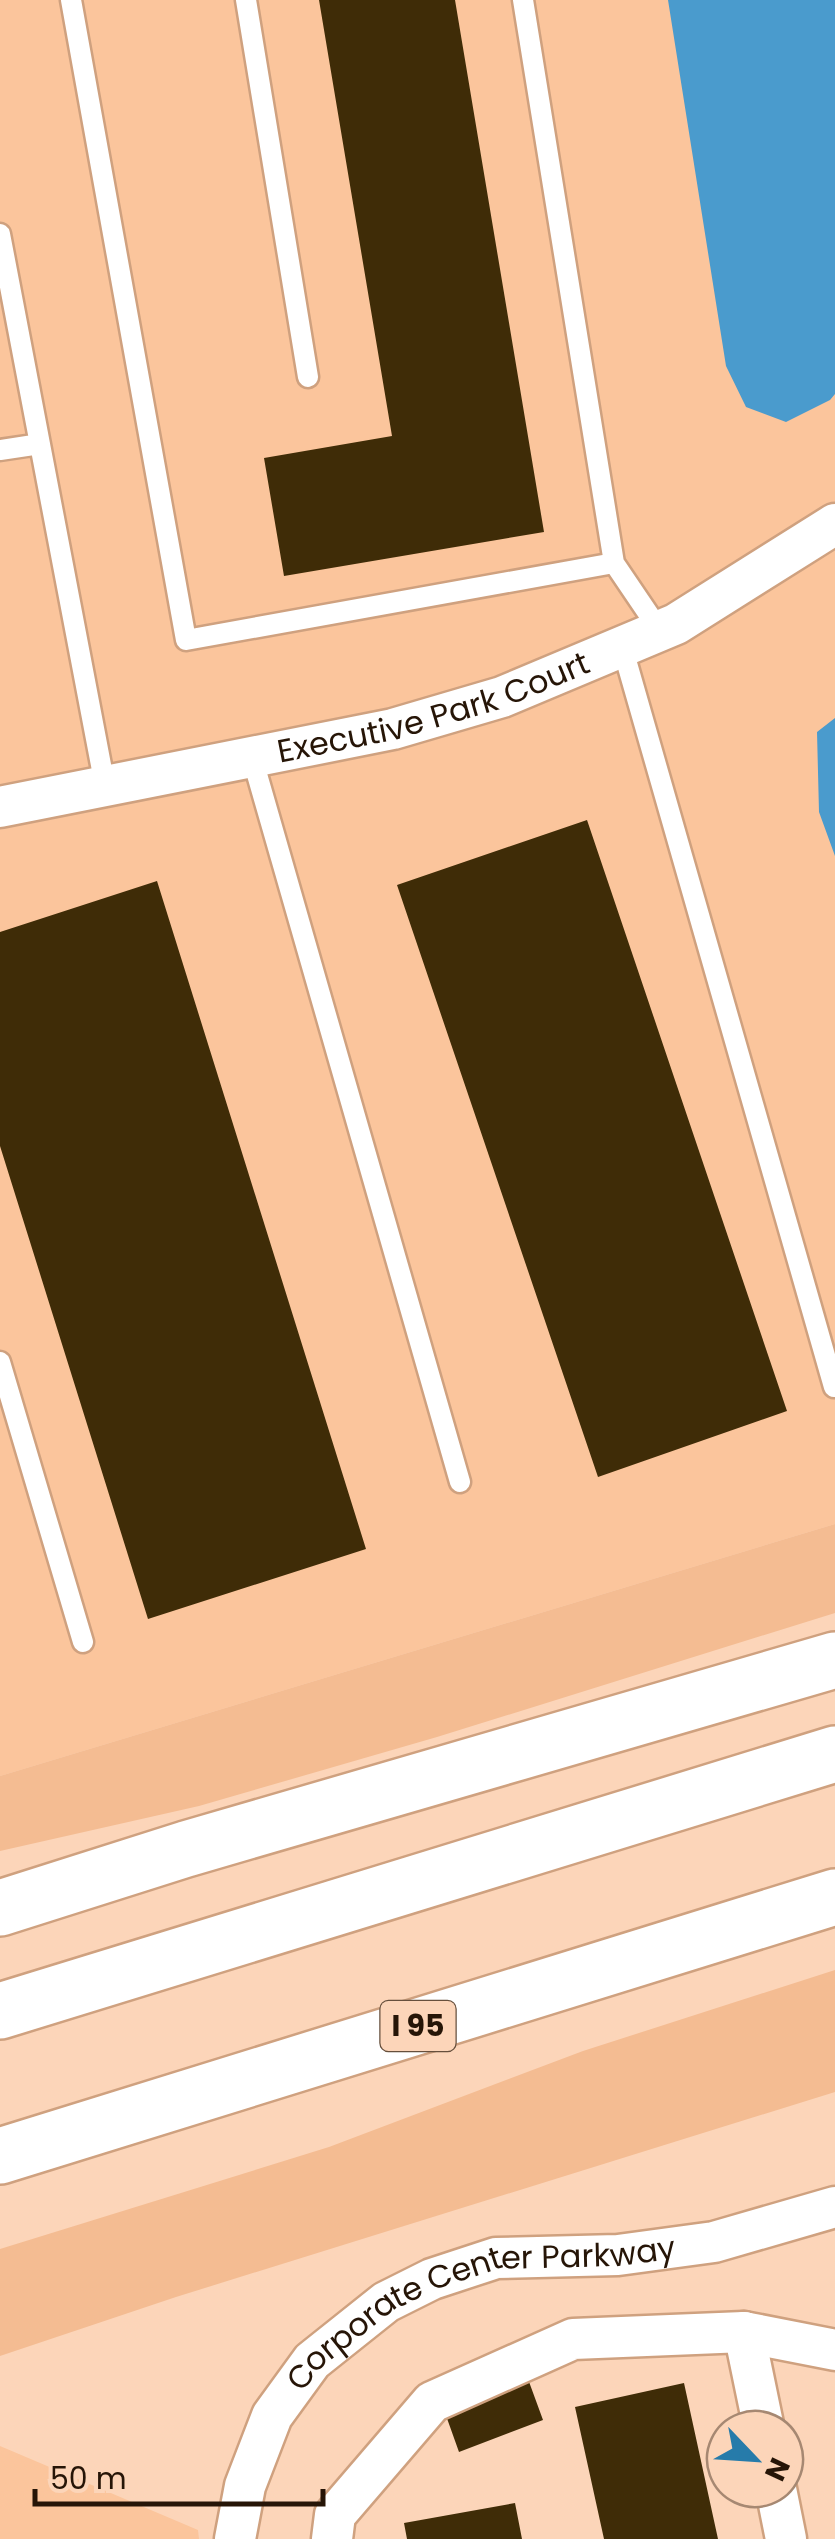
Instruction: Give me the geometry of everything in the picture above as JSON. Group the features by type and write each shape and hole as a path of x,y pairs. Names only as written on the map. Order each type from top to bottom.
{"highway":[{"path":"0,1908 186,1848 835,1660"},
{"path":"0,2011 835,1754"},
{"path":"0,1876 186,1848"},
{"name":"I 95","path":"0,2156 835,1897"}],"street":[{"name":"Executive Park Court","path":"0,807 393,729 502,696 676,624 835,524"},
{"name":"Corporate Center Parkway","path":"235,2539 244,2486 272,2416 312,2362 386,2302 432,2279 496,2258 618,2255 714,2242 835,2207"},
{"path":"744,2332 760,2409"},
{"path":"332,2539 335,2516 432,2402 574,2339 744,2332 835,2350"},
{"path":"780,2509 786,2539"}],"lane":[{"path":"72,0 186,640 614,563"},
{"path":"246,0 308,377"},
{"path":"522,0 614,563 660,630"},
{"path":"0,234 105,786"},
{"path":"0,450 40,444"},
{"path":"622,646 834,1387"},
{"path":"252,757 460,1482"},
{"path":"0,1362 82,1642"}],"shaded area":[{"path":"0,0 835,0 835,1524 0,1776"},
{"path":"835,1524 835,1613 437,1737 199,1806 0,1851 0,1776"},
{"path":"835,1970 835,2092 176,2297 0,2356 0,2249 329,2147 583,2051"},
{"path":"0,2446 198,2530 199,2539 0,2539"}],"water":[{"path":"668,0 835,0 835,394 786,422 746,407 726,366"},
{"path":"835,718 835,856 819,812 817,732"}],"building":[{"path":"319,0 455,0 544,532 284,576 264,458 392,436"},
{"path":"587,820 787,1411 598,1477 397,885"},
{"path":"157,881 366,1549 148,1619 0,1146 0,932"},
{"path":"528,2379 543,2420 459,2452 444,2410"},
{"path":"684,2383 705,2479 705,2509 711,2509 718,2539 604,2539 575,2407"},
{"path":"515,2503 522,2539 407,2539 404,2523"}]}
